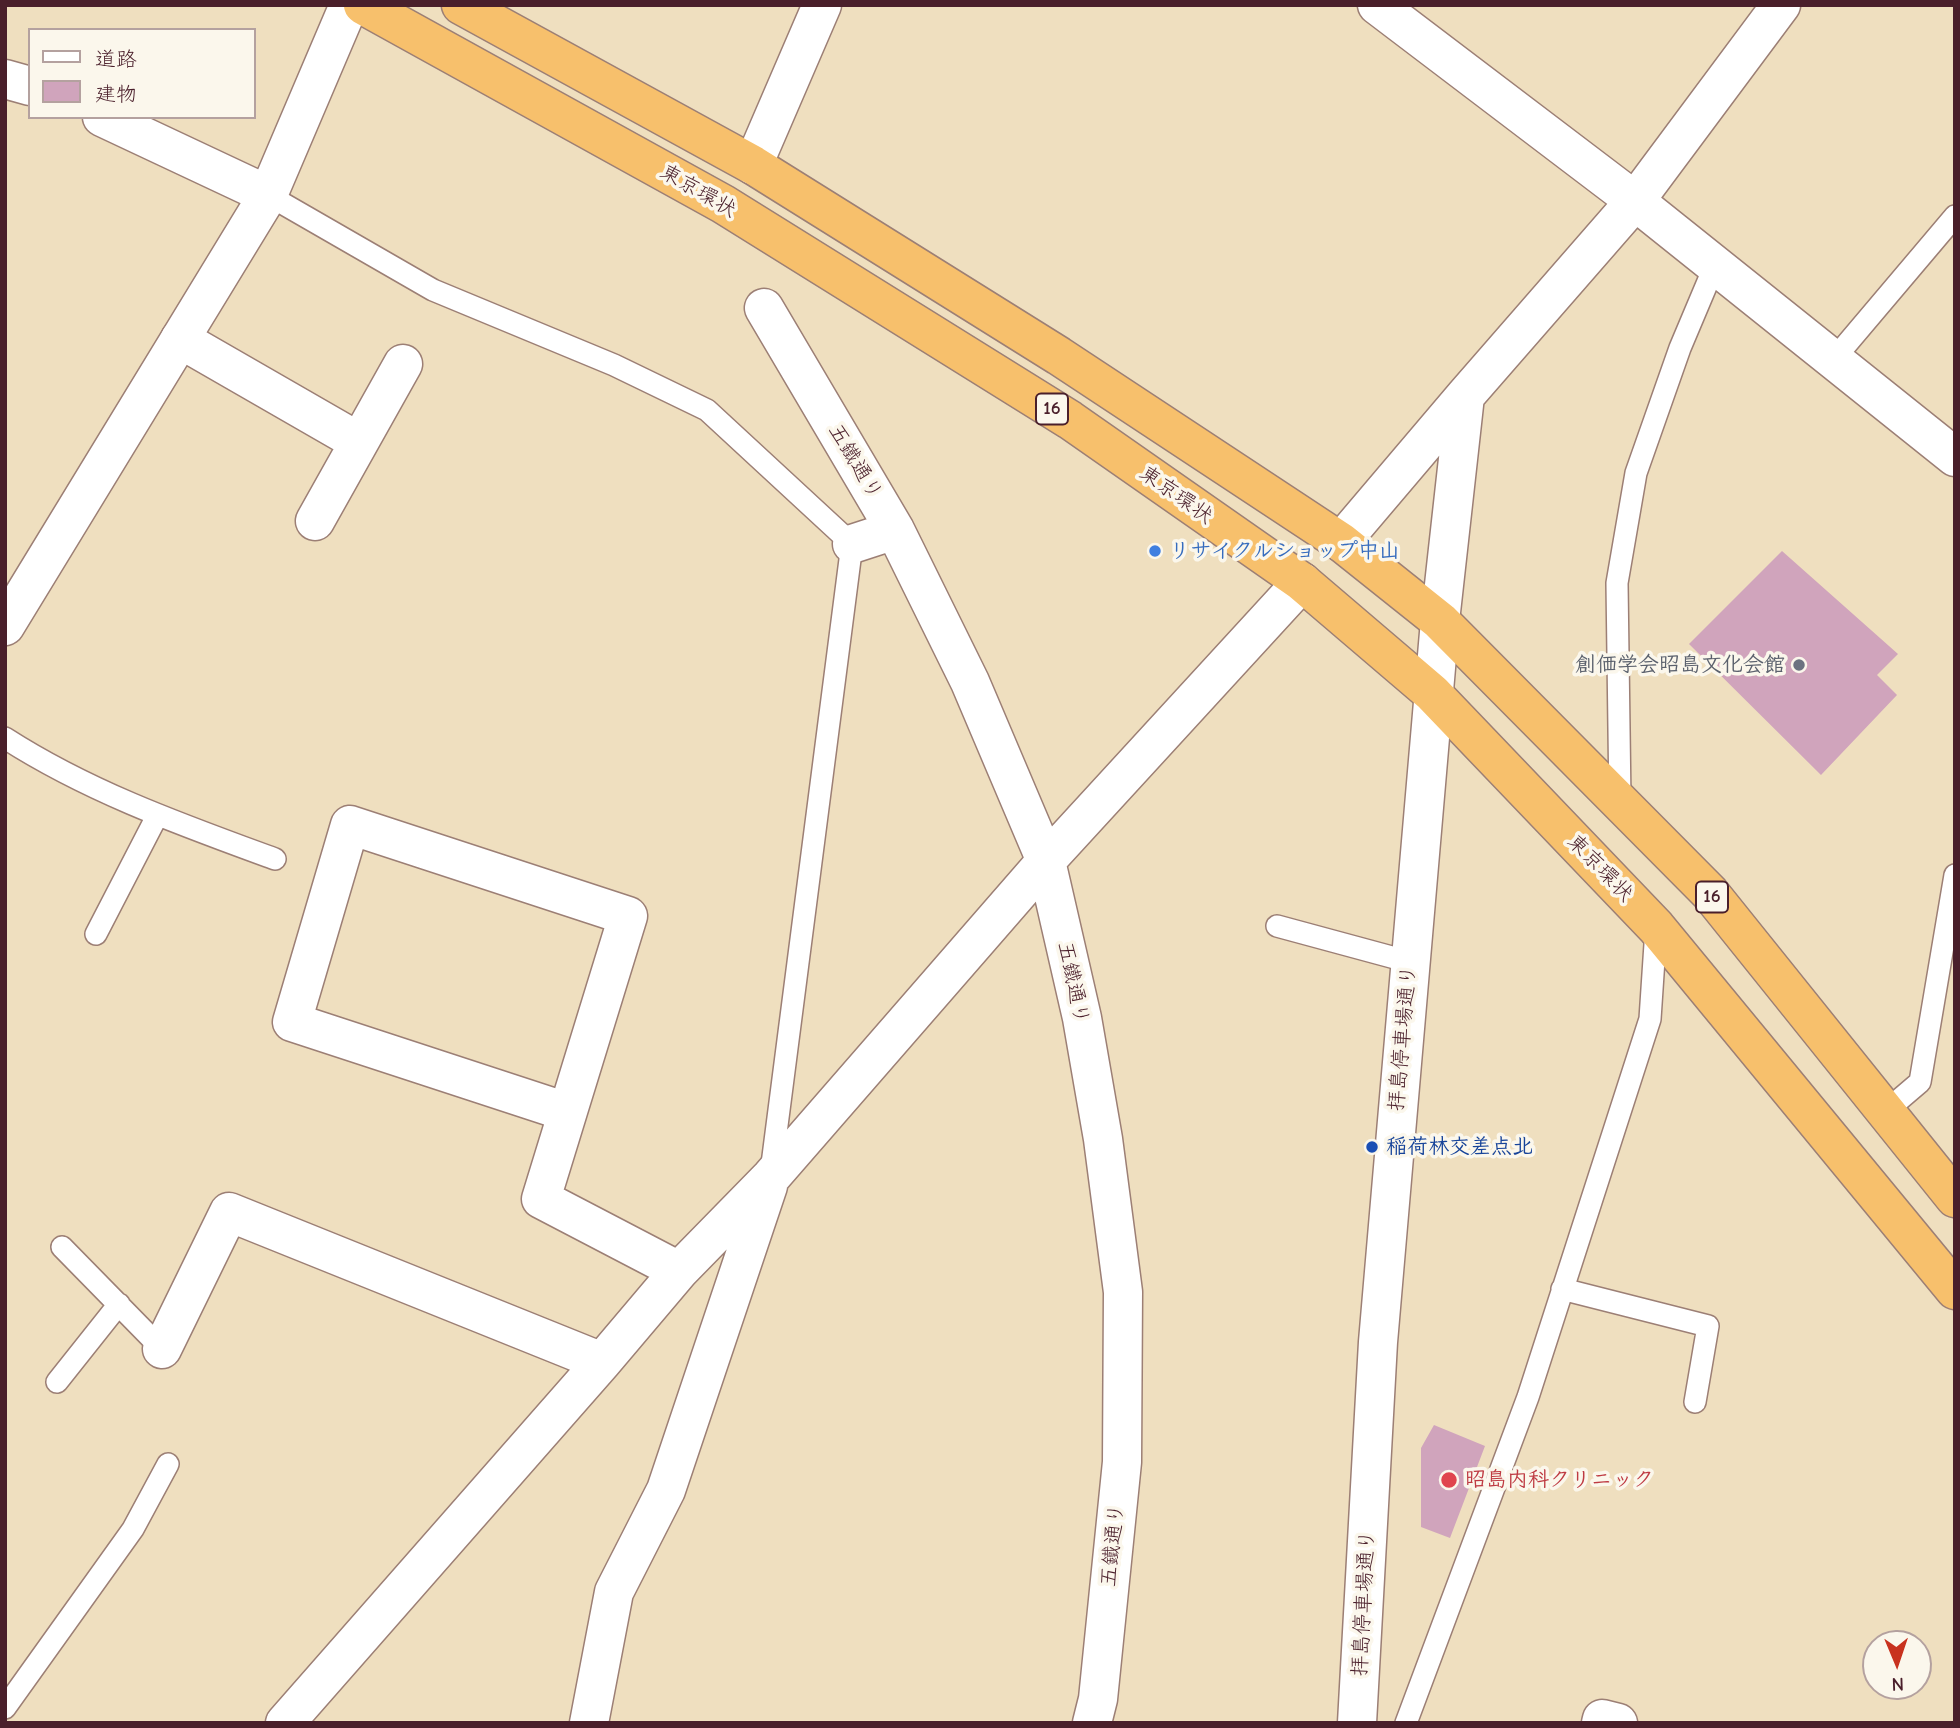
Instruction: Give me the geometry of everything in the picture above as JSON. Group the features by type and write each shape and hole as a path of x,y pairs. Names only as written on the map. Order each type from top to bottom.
{"highway":[{"name":"東京環状","path":"363,5 723,204 1070,420 1302,582 1433,693 1656,927 1955,1290"},
{"name":"16","path":"461,5 753,165 1059,356 1341,542 1440,621 1710,893 1955,1198"}],"street":[{"path":"7,620 268,195 349,5"},
{"path":"753,165 822,5"},
{"path":"1377,5 1635,201 1955,457"},
{"path":"1341,542 1635,201 1781,5"},
{"path":"5,79 28,85"},
{"path":"106,119 268,195"},
{"name":"五鐵通り","path":"764,308 895,530 970,682 1046,861 1082,1018 1103,1139 1123,1292 1122,1462 1098,1699 1092,1723"},
{"path":"180,339 359,442"},
{"path":"315,521 404,364"},
{"name":"拝島停車場通り","path":"1357,1723 1378,1342 1433,693 1465,396"},
{"path":"852,544 895,530"},
{"path":"285,1723 679,1271 771,1177 1046,861 1302,582"},
{"path":"567,1112 292,1022 350,825 628,916 541,1199 679,1271"},
{"path":"589,1723 614,1592 666,1489 771,1177"},
{"path":"162,1349 229,1212 602,1362"},
{"path":"1601,1723 1602,1719 1618,1723"}],"lane":[{"path":"268,195 432,290 614,365 707,410 852,544 771,1177"},
{"path":"1834,359 1955,216"},
{"path":"1620,804 1617,583 1636,473 1680,348 1715,265"},
{"path":"5,738 35,758 157,816 275,859"},
{"path":"96,934 157,816"},
{"path":"1886,1111 1920,1082 1955,875"},
{"path":"1277,926 1410,962"},
{"path":"1406,1723 1528,1397 1650,1019 1656,927"},
{"path":"62,1247 162,1349"},
{"path":"1562,1289 1708,1326 1695,1402"},
{"path":"57,1382 119,1304"},
{"path":"5,1708 133,1529 168,1464"}],"building":[{"name":"創価学会昭島文化会館","path":"1782,551 1898,654 1877,675 1897,695 1821,775 1689,644"},
{"path":"1434,1425 1485,1446 1450,1538 1421,1527 1421,1448"}],"place":[{"name":"リサイクルショップ中山","path":"1155,551"},
{"name":"創価学会昭島文化会館","path":"1799,665"},
{"name":"稲荷林交差点北","path":"1372,1147"},
{"name":"昭島内科クリニック","path":"1449,1480"}]}
